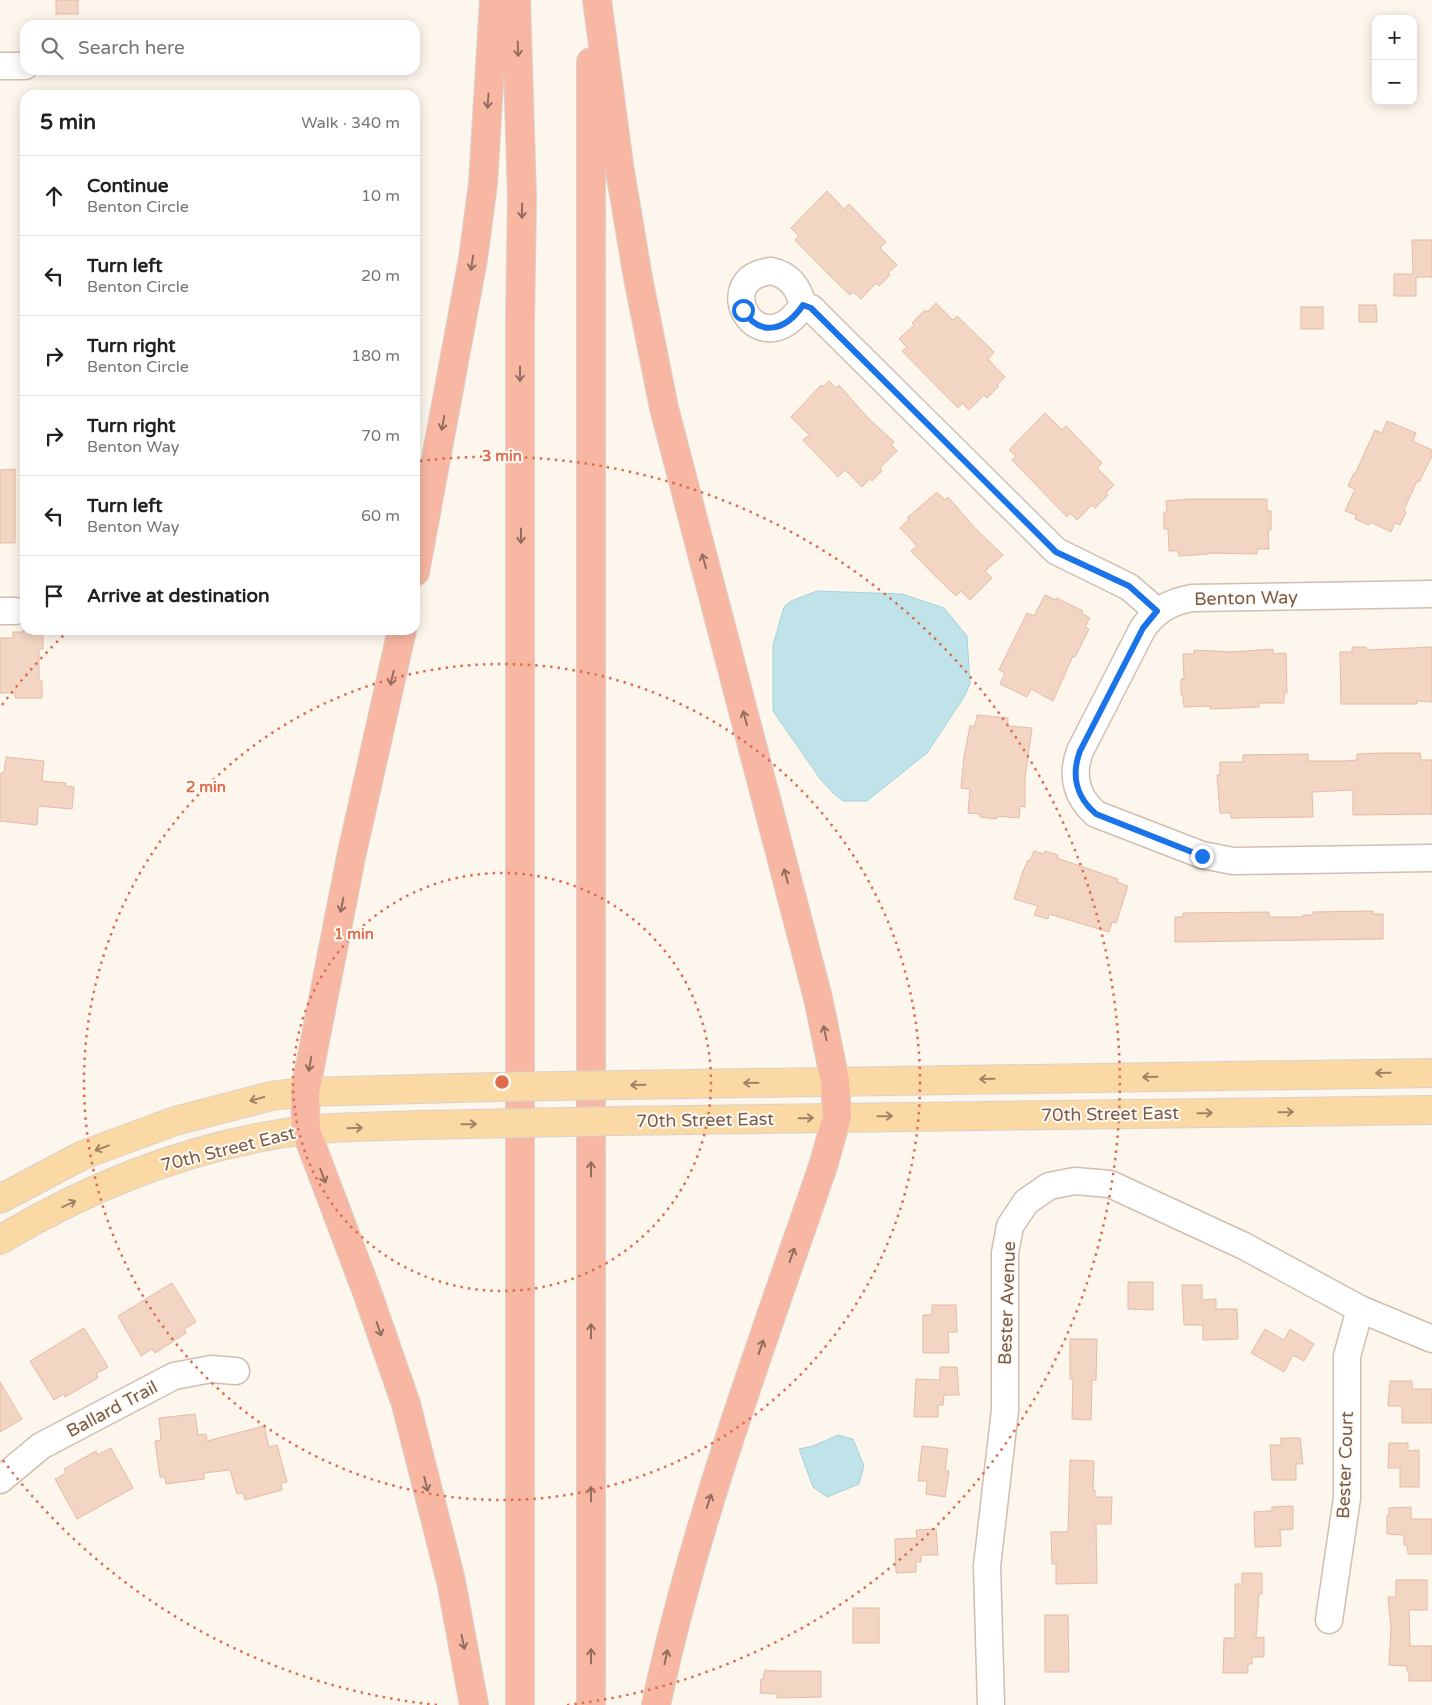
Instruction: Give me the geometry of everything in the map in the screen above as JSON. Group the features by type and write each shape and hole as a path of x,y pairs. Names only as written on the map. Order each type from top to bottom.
{"highway":[{"path":"420,545 473,259 483,184 494,0"},
{"path":"516,0 522,198 520,321 520,1705"},
{"path":"591,0 591,1705"},
{"path":"597,0 619,165 638,278 664,408 818,998 835,1081 837,1117 823,1166 707,1506 670,1638 656,1705"},
{"path":"401,635 352,857 305,1092 306,1131 367,1292 406,1404 451,1582 474,1705"}],"main road":[{"name":"70th Street East","path":"0,1199 84,1155 175,1122 271,1096 305,1092 835,1081 1432,1073"},
{"name":"70th Street East","path":"0,1240 56,1210 150,1168 228,1146 280,1134 306,1131 420,1125 837,1117 1432,1110"}],"street":[{"path":"0,66 20,66"},
{"path":"803,305 811,308 1056,552 1129,586 1157,611"},
{"name":"Benton Way","path":"1432,594 1192,598 1176,601 1157,611 1143,628 1076,760 1075,779 1077,789 1088,807 1105,818 1188,850 1217,859 1233,861 1432,858"},
{"name":"Bester Avenue","path":"990,1705 987,1566 1005,1410 1005,1253 1010,1226 1026,1202 1049,1186 1075,1181 1110,1184 1244,1246 1360,1309 1432,1339"},
{"name":"Bester Court","path":"1329,1620 1347,1498 1347,1356 1360,1309"},
{"name":"Ballard Trail","path":"0,1480 41,1446 174,1376 210,1370 236,1371"}],"water":[{"path":"817,591 902,594 944,608 967,636 970,684 964,697 927,753 867,801 843,801 834,794 821,780 773,711 773,645 784,607 791,601"},
{"path":"838,1435 853,1439 864,1466 859,1484 827,1497 813,1487 799,1449 813,1446"}],"building":[{"path":"56,0 78,0 78,14 56,14"},
{"path":"827,191 844,209 849,204 886,242 880,248 897,265 888,273 890,275 879,286 876,283 861,299 853,292 850,295 828,274 795,240 799,236 791,228"},
{"path":"1412,240 1432,240 1432,277 1416,277 1416,296 1394,296 1394,274 1413,274"},
{"path":"936,303 953,320 957,316 994,352 988,359 1005,377 987,398 984,395 969,410 962,403 958,408 902,351 907,347 899,339 914,325 912,323 925,310 927,312"},
{"path":"1359,305 1376,305 1377,322 1359,322"},
{"path":"1301,307 1323,307 1323,329 1301,329"},
{"path":"829,381 836,388 839,385 868,418 894,442 891,444 897,451 880,468 882,471 872,481 870,479 862,487 845,470 838,477 803,440 809,435 791,417 821,385 822,387"},
{"path":"1045,413 1062,430 1066,426 1102,463 1097,468 1114,485 1106,493 1108,495 1095,508 1092,505 1077,520 1070,513 1067,517 1012,460 1016,456 1009,450"},
{"path":"1387,421 1416,433 1413,441 1432,450 1432,456 1419,482 1417,481 1404,510 1406,512 1400,525 1395,523 1391,532 1370,522 1369,525 1355,519 1356,515 1345,511 1355,489 1348,486 1354,473 1375,430 1382,433"},
{"path":"15,469 15,543 0,543 0,470"},
{"path":"937,492 945,500 948,497 974,527 1003,555 985,571 992,578 970,600 961,591 956,596 934,575 911,551 917,546 900,528 909,519 907,518"},
{"path":"1191,499 1267,499 1267,511 1271,511 1271,530 1268,530 1269,549 1257,549 1257,554 1209,553 1179,556 1178,551 1169,551 1168,529 1164,529 1164,512 1167,512 1166,501"},
{"path":"1045,595 1056,600 1057,598 1083,611 1081,613 1090,618 1085,627 1089,629 1075,657 1073,656 1053,701 1031,689 1027,697 1000,684 1005,673 999,670 1027,613 1034,616"},
{"path":"13,632 20,632 20,635 43,635 43,649 39,649 39,681 42,681 42,698 15,698 15,693 0,693 0,638 13,638"},
{"path":"1352,647 1366,647 1366,650 1432,647 1432,702 1416,701 1417,704 1341,704 1340,652 1352,652"},
{"path":"1273,649 1273,654 1286,653 1287,693 1284,693 1284,703 1259,703 1259,707 1210,709 1210,706 1184,707 1183,695 1181,695 1181,679 1184,679 1183,654 1194,654 1194,650 1232,652"},
{"path":"977,715 1008,718 1008,726 1032,728 1025,778 1025,807 1020,806 1019,818 997,816 997,819 968,813 970,789 961,788 970,726 975,726"},
{"path":"1420,753 1421,760 1432,760 1432,814 1353,815 1353,790 1312,792 1313,817 1231,818 1231,813 1220,813 1217,775 1220,775 1220,762 1243,762 1243,755 1308,754 1308,761 1345,761 1357,760 1357,754"},
{"path":"6,757 44,761 42,781 66,783 65,786 74,787 72,809 38,806 37,825 0,821 0,774 4,772"},
{"path":"1034,851 1044,854 1045,851 1058,855 1057,858 1118,879 1117,882 1128,886 1116,923 1112,922 1109,932 1049,914 1048,919 1034,915 1038,906 1014,899 1023,871"},
{"path":"1373,911 1373,914 1383,914 1383,939 1175,942 1175,917 1183,917 1183,913 1269,912 1269,917 1303,917 1303,915 1313,915 1313,912"},
{"path":"1128,1282 1153,1282 1153,1310 1128,1309"},
{"path":"172,1283 196,1322 184,1329 186,1333 155,1353 152,1349 141,1356 118,1316"},
{"path":"1182,1285 1202,1285 1202,1300 1216,1299 1216,1309 1237,1309 1238,1339 1203,1340 1203,1325 1184,1325"},
{"path":"932,1305 956,1305 957,1332 948,1332 949,1353 923,1353 923,1315 932,1315"},
{"path":"84,1328 108,1367 96,1374 98,1378 65,1397 63,1394 54,1400 30,1361"},
{"path":"1265,1329 1284,1340 1290,1329 1314,1344 1304,1361 1293,1355 1284,1372 1251,1353"},
{"path":"1070,1339 1097,1339 1096,1380 1092,1380 1091,1420 1072,1419 1073,1379 1070,1379"},
{"path":"940,1367 957,1367 959,1395 944,1395 943,1405 938,1405 938,1417 914,1417 916,1379 940,1380"},
{"path":"1390,1381 1412,1381 1412,1389 1432,1389 1432,1423 1402,1423 1402,1406 1388,1406"},
{"path":"0,1382 22,1419 0,1432"},
{"path":"195,1414 198,1435 206,1434 207,1441 264,1426 269,1447 277,1445 287,1482 281,1483 282,1490 245,1500 243,1493 237,1494 230,1470 204,1473 204,1479 166,1484 165,1477 160,1477 155,1441 161,1440 159,1418"},
{"path":"1281,1438 1300,1438 1303,1464 1296,1464 1296,1480 1272,1480 1270,1445 1281,1445"},
{"path":"1389,1443 1408,1443 1408,1451 1419,1450 1419,1487 1400,1487 1400,1468 1388,1468"},
{"path":"922,1446 948,1449 945,1470 949,1471 945,1497 926,1494 927,1481 918,1481"},
{"path":"111,1448 133,1488 77,1519 55,1479 66,1473 64,1469 96,1451 97,1455"},
{"path":"1070,1460 1094,1461 1093,1490 1095,1490 1095,1497 1112,1497 1111,1524 1096,1524 1097,1583 1056,1584 1056,1564 1052,1564 1051,1532 1068,1532"},
{"path":"1293,1506 1293,1529 1280,1530 1281,1546 1255,1547 1254,1512 1272,1511 1272,1507"},
{"path":"1411,1507 1411,1519 1432,1519 1432,1554 1408,1554 1407,1545 1404,1545 1404,1535 1387,1534 1389,1508"},
{"path":"936,1529 938,1555 921,1555 921,1562 916,1562 916,1572 896,1573 895,1539 917,1538 916,1530"},
{"path":"1242,1573 1262,1573 1262,1594 1259,1594 1256,1638 1264,1637 1264,1657 1252,1657 1252,1664 1248,1664 1248,1673 1223,1673 1224,1638 1235,1638 1235,1584 1242,1584"},
{"path":"1396,1580 1427,1580 1427,1610 1409,1610 1410,1646 1432,1646 1432,1681 1409,1681 1407,1666 1389,1665 1391,1629 1388,1597 1396,1597"},
{"path":"853,1608 879,1608 879,1643 853,1643"},
{"path":"1045,1615 1068,1615 1069,1672 1045,1672"},
{"path":"765,1670 821,1671 821,1697 777,1698 777,1694 760,1693 761,1679 763,1679"}],"route":[{"path":"743,310 755,324 764,328 773,328 782,326 790,320 803,305 811,308 1056,552 1129,586 1157,611 1143,628 1080,751 1076,760 1075,779 1077,789 1082,798 1096,814 1202,856"}]}
